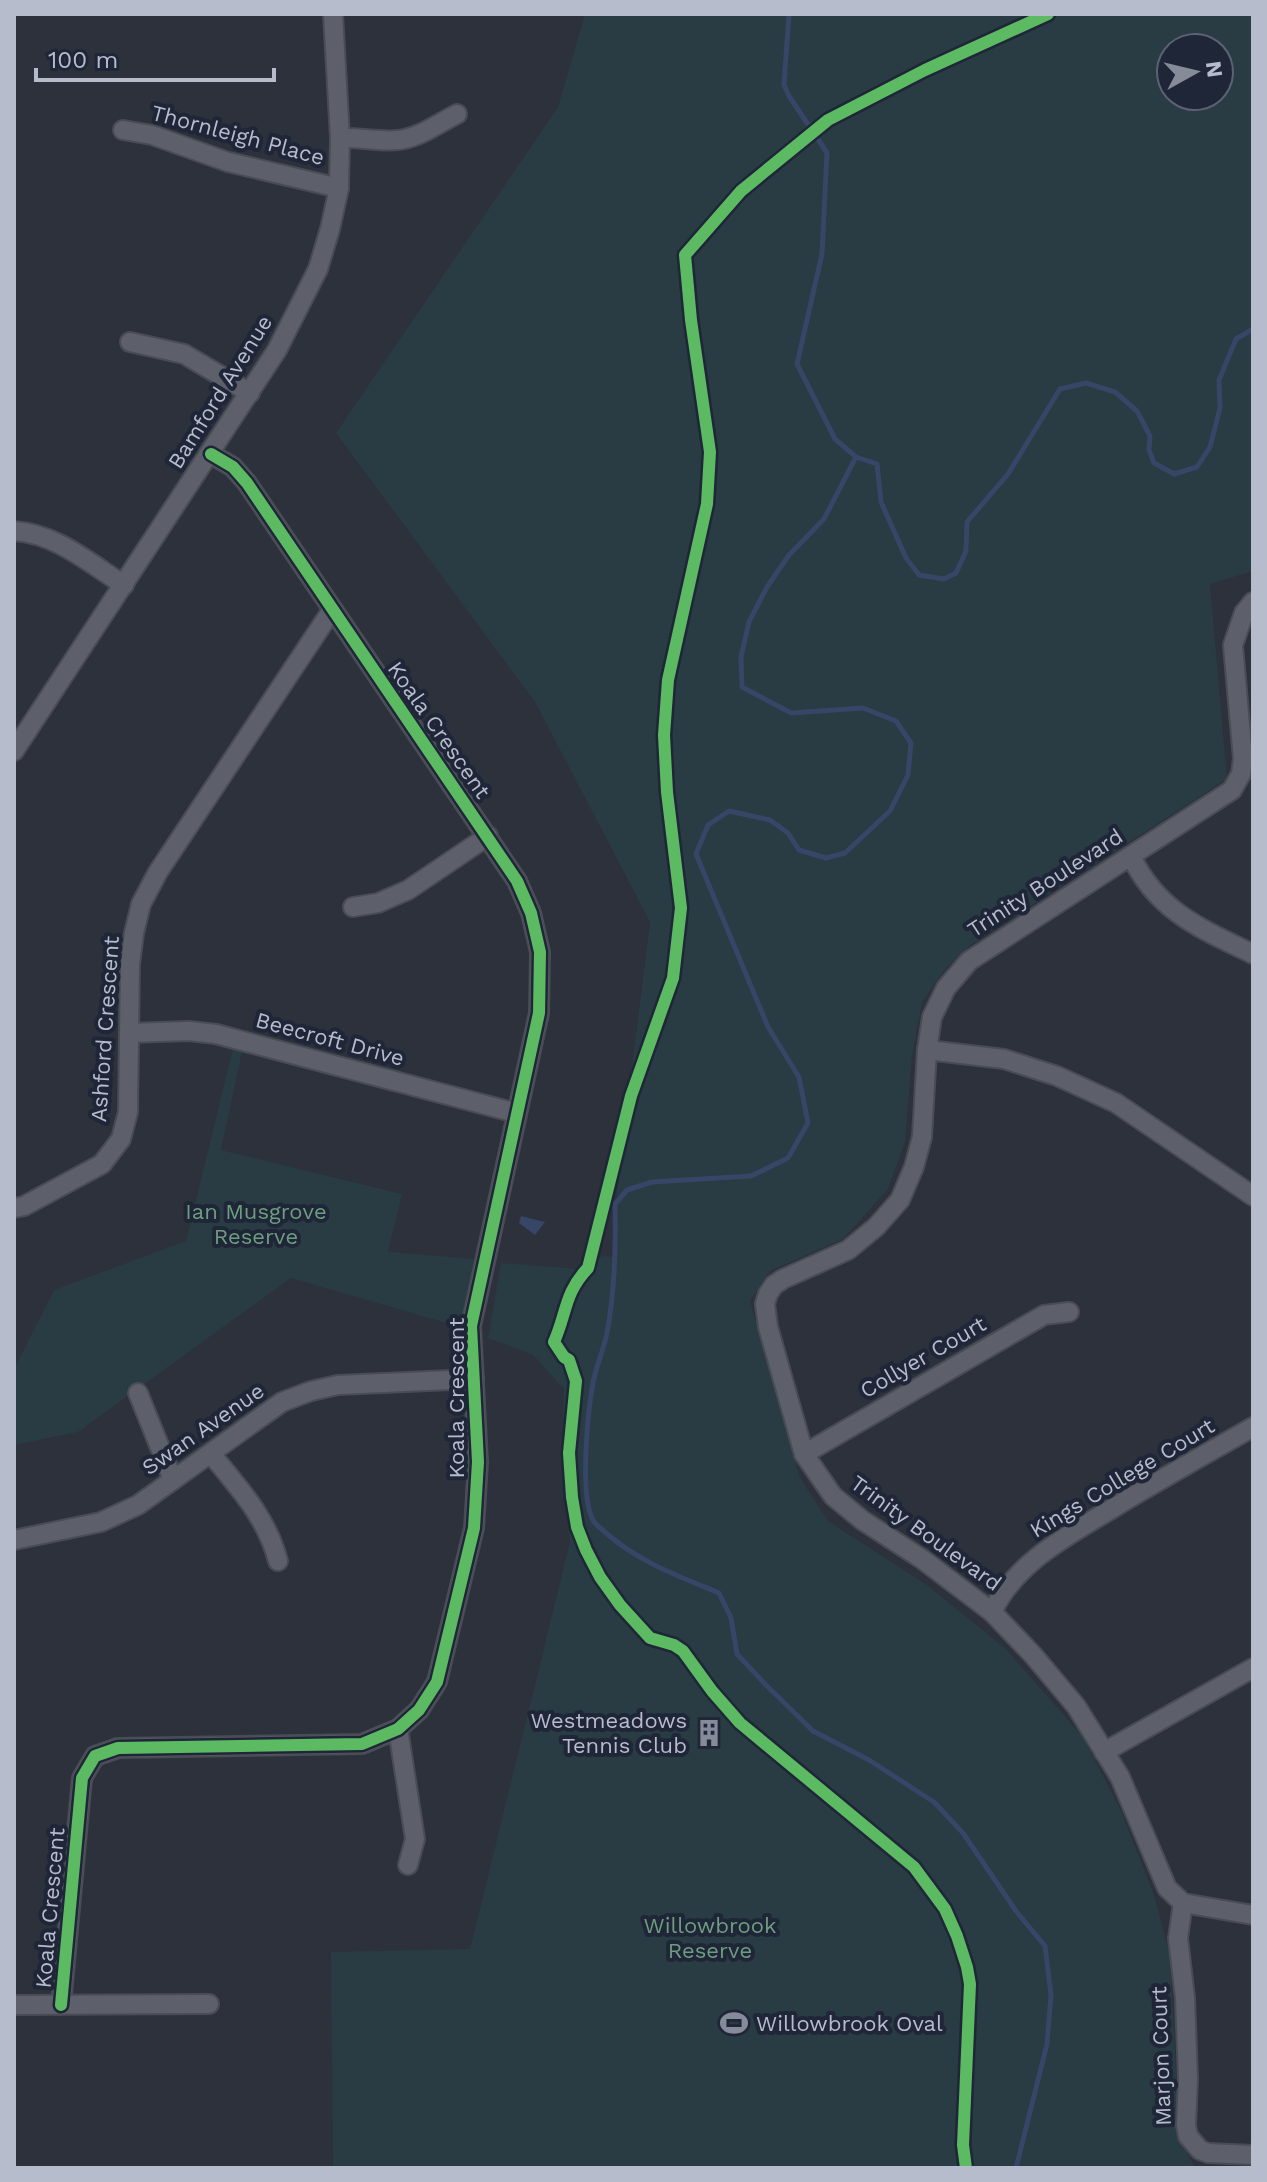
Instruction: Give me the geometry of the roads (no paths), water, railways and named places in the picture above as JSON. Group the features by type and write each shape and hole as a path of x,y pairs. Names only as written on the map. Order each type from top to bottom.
{"street":[{"name":"Bamford Avenue","path":"14,751 250,393 277,350 318,269 339,188 340,138 333,14"},
{"path":"340,138 402,140 457,114"},
{"name":"Thornleigh Place","path":"123,130 152,135 228,162 339,188"},
{"path":"130,342 184,354 250,393"},
{"name":"Koala Crescent","path":"61,2005 82,1778 95,1756 118,1748 362,1744 398,1729 419,1710 437,1682 474,1528 478,1462 471,1326 539,1013 540,952 531,913 517,881 247,483 233,467 211,454"},
{"path":"14,531 25,531 52,540 124,585"},
{"name":"Trinity Boulevard","path":"1183,1903 1167,1888 1120,1777 1076,1706 1033,1655 992,1612 833,1496 804,1454 768,1327 765,1304 774,1285 848,1250 876,1227 900,1200 922,1137 932,1017 946,988 969,961 1232,790 1248,760 1233,645 1244,613 1253,602"},
{"name":"Ashford Crescent","path":"14,1208 24,1206 102,1164 121,1139 128,1112 130,964 141,904 158,872 332,610"},
{"path":"353,907 378,903 408,890 488,836"},
{"path":"1131,856 1140,876 1171,910 1253,954"},
{"name":"Beecroft Drive","path":"129,1033 189,1031 216,1034 516,1113"},
{"path":"927,1050 1004,1059 1057,1076 1116,1103 1253,1196"},
{"name":"Collyer Court","path":"804,1454 1044,1315 1069,1312"},
{"name":"Swan Avenue","path":"14,1540 101,1522 138,1505 250,1423 282,1402 311,1391 338,1385 474,1379"},
{"path":"138,1393 173,1480"},
{"name":"Kings College Court","path":"992,1612 1000,1595 1014,1578 1067,1536 1253,1427"},
{"path":"211,1454 256,1511 272,1539 278,1561"},
{"path":"1104,1752 1253,1668"},
{"path":"398,1729 415,1839 408,1865"},
{"path":"1183,1903 1253,1915"},
{"name":"Marjon Court","path":"1183,1903 1178,1938 1185,1998 1188,2136 1200,2150 1208,2153 1253,2155"},
{"path":"14,2005 209,2004"}],"water":[{"path":"521,1216 545,1222 535,1235 519,1223"}],"waterway":[{"path":"789,14 784,85 827,153 822,254 797,364 835,439 856,457"},
{"path":"1016,2168 1047,2044 1051,1995 1045,1946 1016,1911 963,1833 934,1802 869,1760 813,1731 737,1654 731,1618 719,1593 645,1560 593,1520 586,1491 588,1426 592,1388 612,1301 615,1204 627,1190 652,1182 751,1176 788,1158 808,1123 799,1077 768,1027 696,854 708,825 729,811 770,820 788,833 799,850 826,858 845,853 890,811 908,775 911,743 896,721 863,708 791,713 742,687 741,657 749,622 767,587 789,555 824,519 856,457 877,464 881,502 906,558 919,575 944,579 956,573 966,551 967,522 1008,474 1060,389 1086,383 1115,392 1137,411 1150,436 1149,450 1154,463 1174,474 1197,467 1210,447 1220,408 1219,380 1236,339 1253,329"}],"place":[{"name":"Westmeadows Tennis Club","path":"709,1733"},
{"name":"Willowbrook Oval","path":"734,2023"}],"park label":[{"name":"Ian Musgrove Reserve","path":"256,1224"},
{"name":"Willowbrook Reserve","path":"710,1938"}]}
